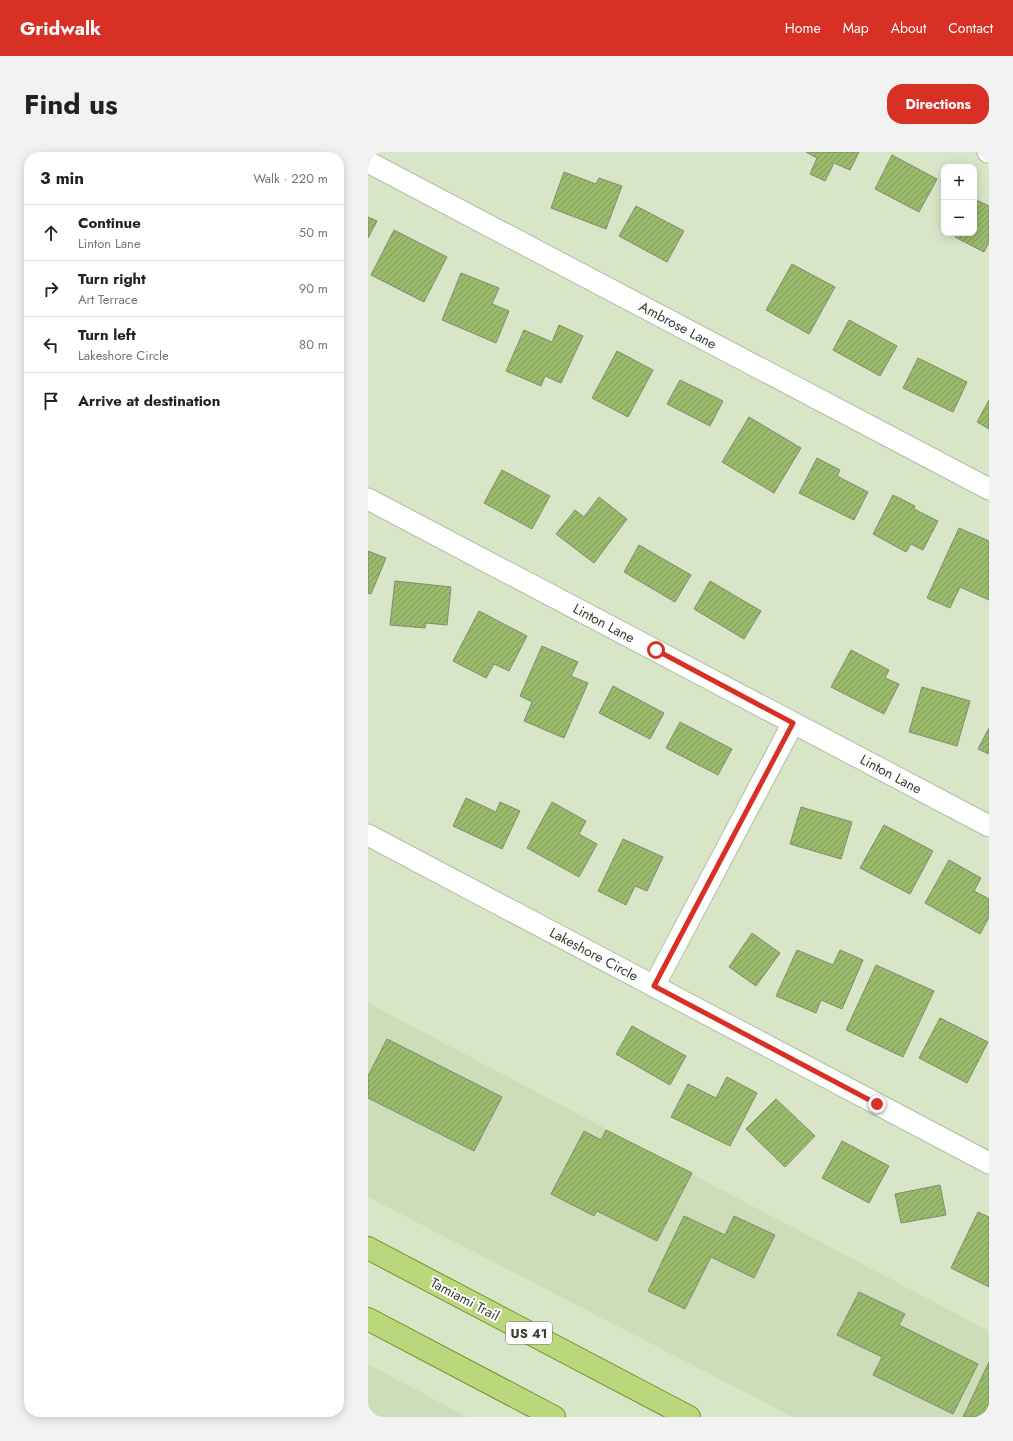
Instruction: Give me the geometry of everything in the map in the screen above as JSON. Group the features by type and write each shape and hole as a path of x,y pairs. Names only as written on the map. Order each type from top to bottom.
{"main road":[{"name":"Tamiami Trail","path":"368,1248 689,1417"},
{"path":"368,1319 554,1417"}],"street":[{"name":"Ambrose Lane","path":"368,162 989,489"},
{"name":"Linton Lane","path":"368,499 989,826"},
{"path":"654,986 793,723"},
{"name":"Lakeshore Circle","path":"368,835 989,1163"}],"shaded area":[{"path":"368,1003 989,1331 989,1417 793,1417 368,1197"},
{"path":"368,1364 467,1417 368,1417"}],"building":[{"path":"806,152 859,152 850,170 834,163 825,181 810,174 817,158"},
{"path":"892,155 937,179 919,212 875,189"},
{"path":"564,172 596,184 599,178 622,186 606,229 551,208"},
{"path":"977,200 989,206 989,244 984,252 955,237 977,236"},
{"path":"636,206 684,231 667,262 619,236"},
{"path":"368,217 377,221 368,238"},
{"path":"394,230 447,257 424,302 371,275"},
{"path":"792,264 835,287 809,334 766,310"},
{"path":"461,273 499,288 492,304 509,311 496,343 442,320"},
{"path":"849,320 897,346 880,376 833,350"},
{"path":"559,325 583,336 561,383 545,376 541,386 506,371 524,330 552,342"},
{"path":"617,351 653,370 628,417 592,398"},
{"path":"918,358 967,382 953,412 903,388"},
{"path":"680,380 723,401 710,426 667,404"},
{"path":"989,400 989,429 977,422"},
{"path":"749,417 801,448 774,493 722,462"},
{"path":"817,458 840,470 837,476 868,492 854,520 799,493"},
{"path":"502,470 550,496 532,529 484,503"},
{"path":"893,495 915,506 914,509 938,521 923,550 911,544 906,552 873,534"},
{"path":"599,497 627,519 594,563 556,534 575,510 584,517"},
{"path":"959,528 989,541 989,600 960,587 950,608 927,598"},
{"path":"639,545 691,575 675,602 624,572"},
{"path":"368,551 386,558 371,594 368,593"},
{"path":"395,581 451,587 447,625 426,623 425,628 390,625"},
{"path":"710,581 761,611 744,639 694,609"},
{"path":"479,611 527,636 509,671 494,664 486,678 453,661"},
{"path":"542,646 578,662 571,676 588,683 564,738 524,721 532,702 520,696"},
{"path":"851,650 889,670 885,678 899,684 884,714 831,687"},
{"path":"613,686 664,713 650,739 599,713"},
{"path":"922,687 970,701 957,746 909,732"},
{"path":"680,722 732,749 718,775 666,748"},
{"path":"989,728 989,754 978,749"},
{"path":"466,798 496,812 500,802 520,811 502,849 453,826"},
{"path":"552,802 586,821 579,834 597,844 579,877 527,848"},
{"path":"801,807 852,822 841,859 790,844"},
{"path":"884,825 933,851 910,894 860,868"},
{"path":"623,839 663,857 647,891 635,886 626,905 598,891"},
{"path":"949,860 981,878 974,891 989,899 989,917 980,934 925,903"},
{"path":"752,933 780,953 756,986 729,967"},
{"path":"797,950 833,965 840,950 863,960 842,1009 821,1000 816,1013 776,996"},
{"path":"876,965 934,991 903,1057 846,1030"},
{"path":"940,1018 988,1042 967,1083 919,1058"},
{"path":"632,1026 686,1056 670,1085 616,1054"},
{"path":"387,1039 502,1097 474,1151 368,1098 368,1076"},
{"path":"727,1077 757,1093 730,1146 671,1117 688,1084 716,1098"},
{"path":"776,1099 815,1136 785,1167 746,1129"},
{"path":"606,1130 692,1173 657,1241 597,1211 594,1216 551,1194 584,1131 601,1140"},
{"path":"842,1141 889,1166 869,1203 822,1178"},
{"path":"940,1185 946,1215 901,1223 895,1194"},
{"path":"978,1212 989,1217 989,1287 951,1268"},
{"path":"684,1216 725,1235 734,1216 775,1235 754,1278 711,1257 685,1309 648,1291"},
{"path":"859,1292 905,1314 899,1325 978,1364 953,1414 873,1375 882,1357 837,1335"},
{"path":"989,1362 989,1417 963,1417"}],"route":[{"path":"656,650 793,723 654,986 877,1104"}]}
